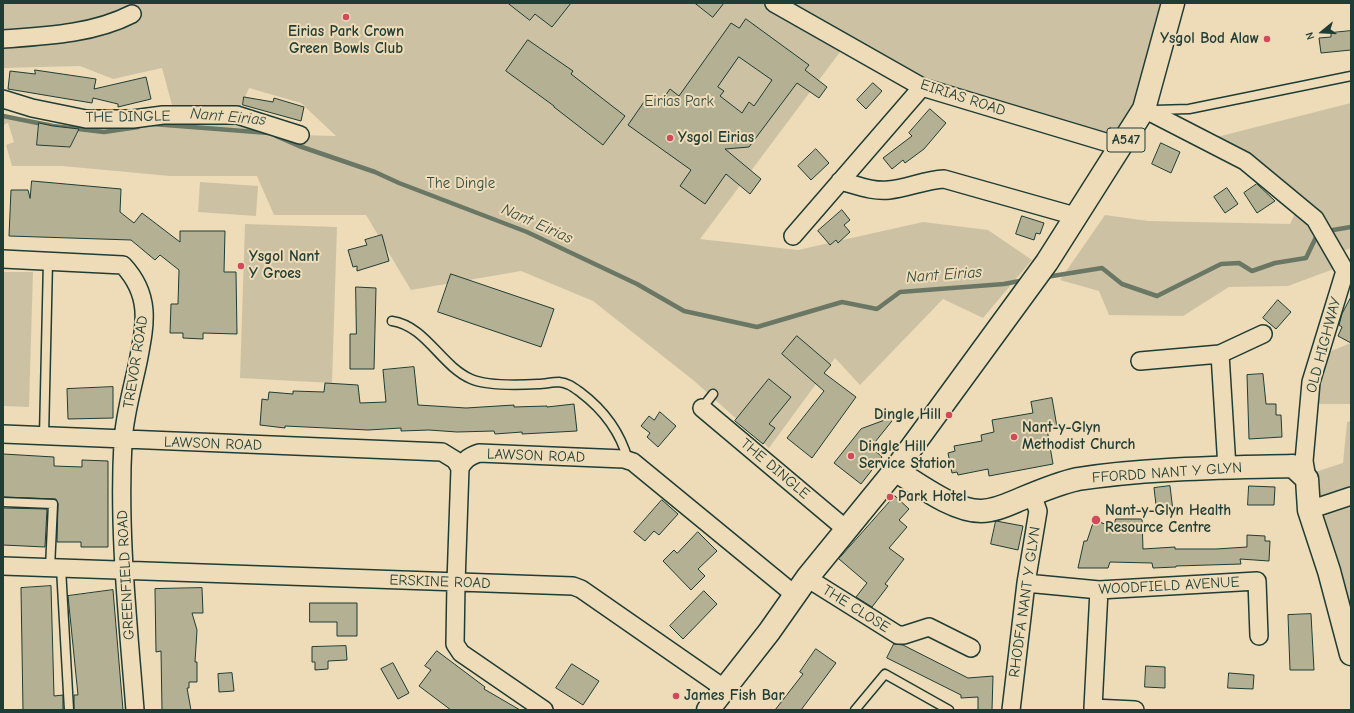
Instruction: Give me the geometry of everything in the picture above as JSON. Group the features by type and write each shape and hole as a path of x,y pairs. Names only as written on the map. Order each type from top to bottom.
{"main road":[{"name":"A547","path":"708,710 801,587 894,470 1047,262 1075,216 1122,147 1144,109 1172,3"},
{"name":"FFORDD NANT Y GLYN","path":"894,470 952,503 968,510 982,511 998,508 1057,485 1078,480 1141,472 1293,466 1307,479"},
{"name":"OLD HIGHWAY","path":"1307,479 1309,510 1329,571 1351,654"}],"street":[{"name":"EIRIAS ROAD","path":"774,3 922,87 1122,147"},
{"path":"3,39 42,36 86,30 132,14"},
{"path":"793,236 922,87"},
{"name":"THE DINGLE","path":"3,99 32,108 86,120 133,119 163,116 237,115 300,135"},
{"name":"OLD HIGHWAY","path":"1144,109 1245,161 1315,219 1345,271 1311,382 1304,461 1307,479"},
{"path":"840,181 874,190 889,190 928,180 944,179 1075,216"},
{"name":"TREVOR ROAD","path":"3,259 123,266 137,284 142,298 145,323 122,440"},
{"path":"1140,361 1220,354 1263,334"},
{"path":"1220,354 1227,468"},
{"name":"THE DINGLE","path":"702,408 847,530"},
{"path":"3,434 122,440"},
{"name":"LAWSON ROAD","path":"122,440 442,452 455,460 460,468"},
{"name":"GREENFIELD ROAD","path":"122,440 124,571 135,710"},
{"name":"LAWSON ROAD","path":"460,468 464,460 479,453 633,462 801,587"},
{"path":"460,468 455,644 460,653 544,710"},
{"name":"RHODFA NANT Y GLYN","path":"1011,710 1026,584 1038,511 1032,494"},
{"path":"1309,510 1351,496"},
{"name":"ERSKINE ROAD","path":"3,566 573,586 581,589 725,689"},
{"name":"WOODFIELD AVENUE","path":"1026,584 1099,590 1257,581 1259,636"},
{"name":"THE CLOSE","path":"801,587 898,635 904,635 929,627 971,648"},
{"path":"1099,590 1093,708 1135,710"}],"lane":[{"path":"1144,109 1189,109 1351,76"},
{"path":"44,436 48,262"},
{"path":"392,321 401,322 413,329 458,373 473,380 487,383 567,383 604,413 615,428 624,446 628,461"},
{"path":"702,408 714,394"},
{"path":"3,502 52,504 56,568 69,710"},
{"path":"855,710 885,674 949,710"}],"green space":[{"path":"3,3 1167,3 1122,147 904,77 846,44 700,239 798,250 923,222 988,230 1032,260 983,318 943,299 860,385 835,358 769,448 693,380 593,301 521,271 411,290 366,215 274,215 257,176 170,176 62,166 12,166 6,145 14,142 8,123 3,125 3,116 39,123 37,145 70,147 86,119 175,116 162,68 113,79 80,66 3,68","holes":["249,88 301,103 336,136 300,135 237,115"]},
{"path":"1351,103 1351,248 1335,254 1342,266 1288,286 1229,287 1183,316 1109,315 1099,291 1060,280 1105,215 1148,221 1290,224 1299,205 1205,140"},
{"path":"200,182 258,186 256,216 198,212"},
{"path":"245,224 337,227 332,383 240,378"},
{"path":"3,272 33,272 29,407 3,406"},
{"path":"1351,343 1351,404 1309,404 1319,356"},
{"path":"1351,421 1351,654 1306,475 1343,463 1347,422"}],"building":[{"path":"508,3 571,3 552,27 535,14 530,20"},
{"path":"695,3 724,3 713,17"},
{"path":"746,19 809,65 805,70 827,87 819,98 797,83 749,147 725,149 761,179 750,194 726,174 705,204 680,186 691,170 628,125 646,99 651,102 653,98 660,103 670,89 679,96 731,23 739,28","holes":["739,57 772,80 754,106 749,102 742,113 720,96 724,91 718,87"]},
{"path":"1351,31 1351,50 1321,53 1319,38 1331,37 1331,33"},
{"path":"528,40 573,71 571,74 625,116 603,145 554,106 506,71"},
{"path":"35,70 96,79 94,89 146,77 151,99 118,107 118,104 93,98 92,103 8,89 10,71 35,74"},
{"path":"873,83 882,91 866,109 857,100"},
{"path":"244,97 273,102 274,98 304,107 301,121 243,105"},
{"path":"930,109 946,123 924,149 905,163 903,160 892,169 883,158 912,136 909,133"},
{"path":"39,123 79,129 70,147 37,145"},
{"path":"1161,143 1180,152 1171,173 1152,164"},
{"path":"816,149 829,163 811,180 798,166"},
{"path":"32,181 121,189 120,212 134,223 142,213 180,242 180,231 225,231 224,272 236,272 237,334 203,333 203,339 183,338 183,333 170,333 171,304 178,304 179,270 160,255 155,260 131,240 9,236 11,190 28,190 30,198"},
{"path":"1257,184 1275,201 1257,213 1244,193"},
{"path":"1227,188 1238,204 1225,213 1214,197"},
{"path":"842,210 850,220 844,225 850,232 838,243 836,240 830,245 818,231"},
{"path":"1022,216 1044,223 1040,234 1036,233 1034,240 1016,234"},
{"path":"382,235 389,261 357,271 357,266 353,267 348,250 367,245 365,240"},
{"path":"451,274 554,309 541,347 438,312"},
{"path":"356,287 376,288 374,369 350,369 350,334 356,334"},
{"path":"1351,297 1351,343 1338,336 1342,327 1339,325 1342,314"},
{"path":"1278,300 1291,312 1276,329 1263,318"},
{"path":"797,336 831,365 824,373 856,397 812,458 787,438 824,391 782,354"},
{"path":"414,367 418,405 466,408 514,405 514,407 547,407 574,404 577,431 495,434 494,431 401,431 401,428 368,430 285,426 285,428 260,425 262,399 268,400 269,392 293,394 293,391 324,392 325,383 358,385 360,403 386,402 383,370"},
{"path":"1263,374 1266,404 1276,404 1276,415 1281,415 1282,437 1249,439 1247,375"},
{"path":"769,379 791,397 769,424 775,428 763,444 735,421"},
{"path":"113,387 113,418 68,419 67,389"},
{"name":"Nant-y-Glyn Methodist Church","path":"1052,398 1057,427 1047,429 1053,464 989,476 988,469 958,475 957,472 952,473 948,453 955,451 954,446 982,441 981,435 994,432 992,420 1033,413 1031,402"},
{"path":"660,412 676,426 658,447 647,437 650,433 641,426 649,416 654,420"},
{"path":"896,416 871,447 882,457 861,484 834,463 861,429"},
{"path":"3,454 54,457 54,466 82,467 82,460 108,461 108,547 81,547 81,542 57,542 58,504 56,499 3,497"},
{"path":"1170,486 1173,511 1157,513 1154,488"},
{"path":"1249,486 1275,487 1274,505 1248,505"},
{"path":"895,496 909,509 899,520 907,527 889,548 904,559 885,584 888,586 872,607 856,597 867,583 839,559"},
{"path":"662,500 678,514 659,535 654,531 645,541 634,532"},
{"path":"3,508 47,509 45,547 3,545"},
{"path":"1116,519 1142,519 1143,549 1175,547 1175,549 1216,549 1247,547 1247,535 1265,536 1265,541 1270,541 1269,561 1240,559 1241,564 1153,568 1152,563 1110,562 1108,568 1078,568 1084,541 1087,541 1094,520 1113,527"},
{"path":"996,521 1023,526 1018,550 991,544"},
{"path":"698,532 717,551 698,569 705,576 691,590 663,561 674,550 677,553"},
{"path":"51,586 54,696 63,695 63,710 23,710 21,588"},
{"path":"202,588 203,613 192,613 197,630 195,662 197,662 197,682 189,682 189,688 187,688 191,710 162,710 161,651 156,652 155,589"},
{"path":"113,590 123,710 74,710 74,695 78,695 68,596"},
{"path":"704,591 717,604 683,639 670,626"},
{"path":"310,603 357,603 357,636 337,636 337,622 310,622"},
{"path":"1311,614 1314,670 1290,670 1288,615"},
{"path":"894,644 903,645 968,678 993,676 992,710 978,710 978,697 961,698 961,695 887,658"},
{"path":"346,646 347,660 328,661 328,669 315,670 315,662 312,662 312,647"},
{"path":"816,649 836,663 801,710 775,710 803,674 800,672"},
{"path":"437,651 485,687 484,689 520,710 451,710 419,686 431,670 425,666"},
{"path":"393,663 409,693 398,699 381,669"},
{"path":"572,664 599,681 583,705 556,688"},
{"path":"1146,666 1165,667 1165,688 1145,687"},
{"path":"232,673 234,691 219,692 218,674"},
{"path":"1229,673 1254,675 1253,689 1228,688"}],"waterway":[{"name":"Nant Eirias","path":"3,116 53,126 104,132 138,127"},
{"name":"Nant Eirias","path":"153,124 269,133"},
{"name":"Nant Eirias","path":"276,136 299,146 375,172 399,183 527,232 637,284 684,311 757,327 842,302 877,309 900,292 1004,284 1025,280"},
{"path":"1327,231 1351,227"},
{"path":"1046,277 1102,268 1122,284 1157,296 1221,264 1239,263 1252,271 1275,263 1306,258 1318,233"}],"place":[{"name":"Eirias Park Crown Green Bowls Club","path":"346,17"},
{"name":"Ysgol Bod Alaw","path":"1267,39"},
{"name":"Ysgol Eirias","path":"670,138"},
{"name":"Ysgol Nant Y Groes","path":"241,266"},
{"name":"Dingle Hill","path":"949,415"},
{"name":"Nant-y-Glyn Methodist Church","path":"1014,437"},
{"name":"Dingle Hill Service Station","path":"851,456"},
{"name":"Park Hotel","path":"890,497"},
{"name":"Nant-y-Glyn Health Resource Centre","path":"1096,520"},
{"name":"James Fish Bar","path":"676,696"}],"park label":[{"name":"Eirias Park","path":"679,102"},
{"name":"The Dingle","path":"461,184"}]}
